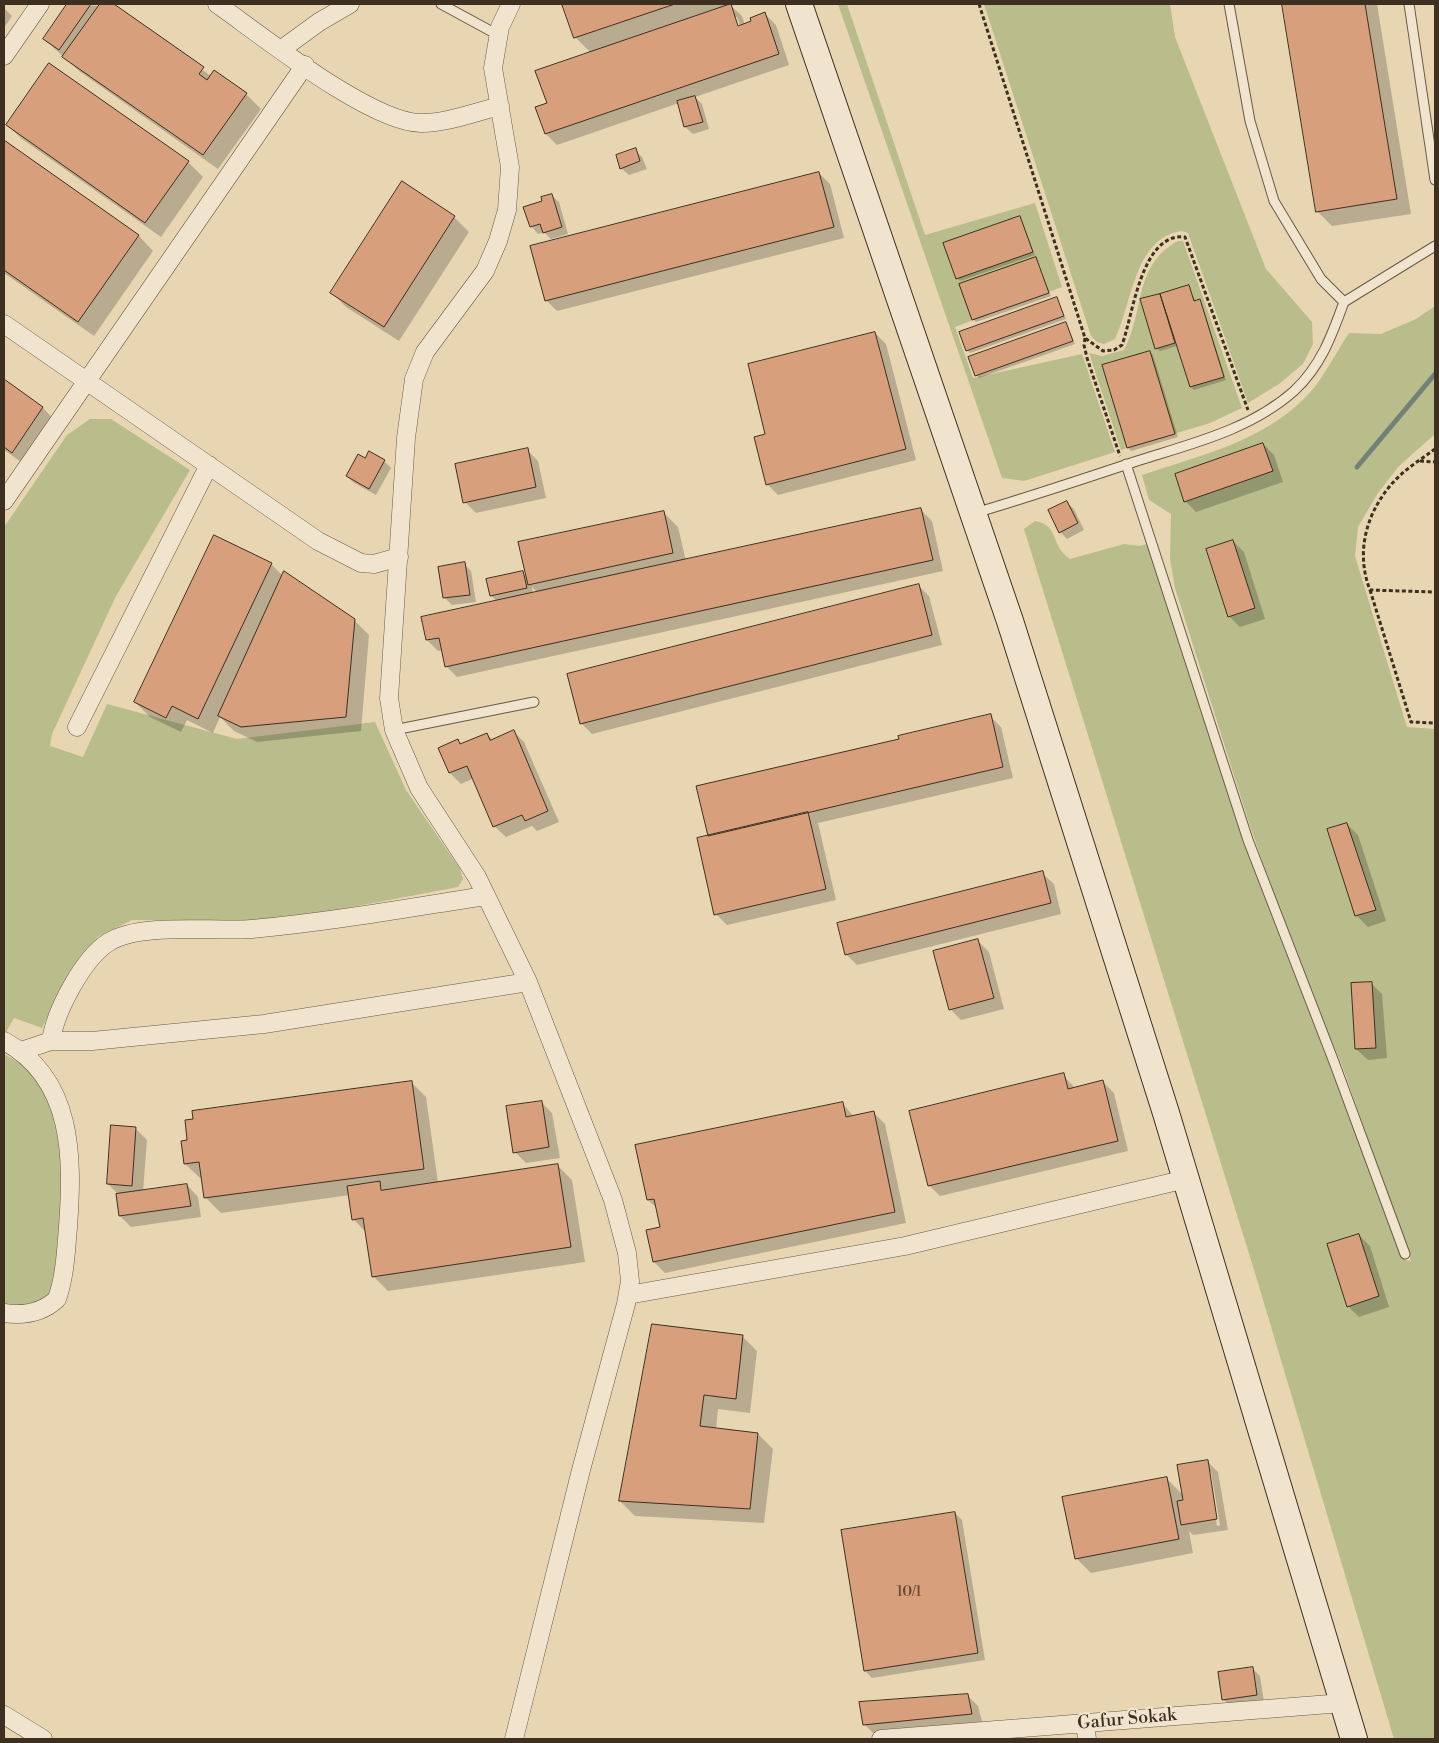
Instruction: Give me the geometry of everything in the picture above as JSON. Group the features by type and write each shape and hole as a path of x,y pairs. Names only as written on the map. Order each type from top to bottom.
{"main road":[{"path":"799,4 980,512 1025,616 1181,1108 1294,1482 1368,1739"},
{"path":"815,4 980,512 1010,621 1186,1180 1354,1739"}],"street":[{"path":"4,56 40,4"},
{"path":"217,4 369,107 393,119 408,122 440,121 500,106"},
{"path":"282,49 318,22 350,4"},
{"path":"511,4 498,35 493,68 510,167 508,210 498,241 484,271 418,364 406,438 400,557 388,698 394,730 419,788 476,877 528,982 613,1200 627,1253 630,1281 628,1295 514,1739"},
{"path":"4,500 305,65"},
{"path":"4,324 318,541 361,563 374,564 400,557"},
{"path":"76,727 209,465"},
{"path":"51,1041 53,1027 59,1013 85,966 99,949 120,937 140,932 251,929 486,896"},
{"path":"21,1051 51,1041 92,1041 264,1024 528,982"},
{"path":"4,1041 21,1051 36,1065 52,1091 61,1113 70,1151 70,1185 64,1270 57,1299 51,1305 30,1313 4,1313"},
{"path":"628,1295 905,1246 1186,1180"},
{"name":"Gafur Sokak","path":"881,1739 1086,1731 1343,1703"},
{"path":"4,1715 43,1739"}],"lane":[{"path":"441,4 498,35"},
{"path":"1229,4 1250,121 1274,202 1321,279 1344,302"},
{"path":"1409,4 1435,180"},
{"path":"980,512 1206,439 1251,420 1294,390 1316,366 1327,347 1344,302 1435,246"},
{"path":"1125,465 1248,840 1334,1062 1405,1254"},
{"path":"394,730 534,702"}],"path":[{"path":"979,4 1086,338 1084,345 1087,358 1125,465"},
{"path":"1086,338 1103,351 1114,350 1122,344 1141,277 1148,262 1158,249 1168,241 1179,236 1186,237 1251,420"},
{"path":"1435,449 1391,485 1366,529 1363,560 1365,577 1411,722 1435,723"},
{"path":"1419,461 1435,462"},
{"path":"1370,590 1435,592"}],"green space":[{"path":"838,4 847,4 925,235 1035,203 1062,287 955,327 973,378 1082,354 1115,452 1024,481 1002,478"},
{"path":"984,4 1170,4 1175,37 1266,269 1312,322 1313,344 1303,364 1279,384 1248,403 1188,233 1182,231 1166,236 1154,246 1144,259 1115,339 1104,344 1097,342 1091,336"},
{"path":"1178,241 1183,241 1242,408 1210,423 1121,450 1089,353 1102,356 1124,350 1131,335 1147,276 1154,263 1164,251"},
{"path":"1435,306 1435,434 1399,466 1378,493 1358,527 1355,556 1407,727 1435,729 1435,1739 1394,1739 1255,1273 1024,529 1035,521 1043,523 1052,531 1060,548 1070,559 1124,544 1139,546 1147,544 1242,838 1405,1260 1411,1261 1342,1065 1300,969 1249,823 1175,588 1170,559 1171,514 1149,500 1142,475 1212,452 1257,433 1297,406 1314,388 1349,333 1381,334 1416,319"},
{"path":"90,419 111,419 190,470 116,596 52,734 50,746 83,757 107,704 237,739 375,722 406,790 460,869 463,879 458,887 278,921 132,920 98,937 60,991 42,1028 14,1018 6,1032 4,1031 4,527 67,435"},
{"path":"4,1054 23,1065 44,1091 59,1127 66,1177 61,1274 45,1304 4,1310"}],"building":[{"path":"67,4 91,4 59,50 43,39"},
{"path":"100,4 114,4 204,67 199,74 207,80 214,70 247,93 203,155 62,57"},
{"path":"562,4 675,4 574,38"},
{"path":"731,4 738,26 751,21 750,18 765,12 779,54 545,134 535,107 547,103 535,71"},
{"path":"1282,4 1365,4 1397,199 1316,212"},
{"path":"49,63 189,161 145,223 6,125"},
{"path":"695,96 703,122 684,127 677,101"},
{"path":"4,140 139,235 78,322 4,270"},
{"path":"636,148 640,161 620,169 616,155"},
{"path":"819,172 834,227 545,301 530,246"},
{"path":"402,181 455,216 384,327 330,293"},
{"path":"552,194 562,227 543,233 540,224 530,227 523,207 542,201 541,197"},
{"path":"1020,216 1033,252 956,279 943,243"},
{"path":"1036,257 1049,293 972,320 959,284"},
{"path":"1189,285 1194,301 1200,299 1224,377 1190,387 1160,294"},
{"path":"1160,294 1175,343 1155,349 1140,299"},
{"path":"1057,297 1064,316 966,351 959,332"},
{"path":"1066,322 1073,341 975,376 968,357"},
{"path":"875,332 906,449 766,485 754,437 765,434 748,364"},
{"path":"1150,351 1175,434 1127,448 1102,365"},
{"path":"4,379 43,407 12,453 4,447"},
{"path":"1263,443 1273,471 1184,502 1175,474"},
{"path":"528,448 536,487 463,503 455,464"},
{"path":"369,451 385,460 369,489 346,476 358,454 365,458"},
{"path":"1067,501 1078,523 1059,533 1048,510"},
{"path":"921,508 933,560 445,667 439,638 426,640 421,617"},
{"path":"664,511 673,553 528,585 518,542"},
{"path":"214,535 272,563 198,719 172,706 166,718 134,702"},
{"path":"1233,540 1255,608 1228,617 1206,549"},
{"path":"465,562 470,595 443,598 438,567"},
{"path":"284,571 355,619 346,717 241,727 218,716"},
{"path":"523,571 527,588 490,596 486,579"},
{"path":"919,584 932,635 580,724 567,674"},
{"path":"991,714 1003,767 708,836 696,786 899,739 898,736"},
{"path":"514,730 548,811 525,821 522,815 493,827 467,766 449,773 438,748 458,739 460,744 487,733 490,740"},
{"path":"808,812 826,889 714,915 697,838"},
{"path":"1347,823 1376,910 1355,916 1327,829"},
{"path":"1043,871 1051,903 845,955 837,923"},
{"path":"978,939 994,998 949,1010 933,951"},
{"path":"1372,982 1376,1048 1355,1049 1351,983"},
{"path":"1064,1073 1068,1089 1103,1080 1118,1141 928,1186 909,1111"},
{"path":"412,1081 424,1169 204,1198 199,1162 184,1164 181,1141 187,1140 185,1120 193,1119 192,1111"},
{"path":"542,1101 549,1147 513,1153 506,1106"},
{"path":"843,1102 846,1117 874,1111 895,1212 653,1262 646,1230 660,1227 654,1199 647,1200 635,1145"},
{"path":"111,1125 136,1127 132,1186 107,1184"},
{"path":"558,1164 571,1247 372,1277 363,1218 352,1220 347,1186 380,1181 381,1190"},
{"path":"187,1184 191,1206 119,1216 116,1194"},
{"path":"1359,1234 1379,1296 1347,1307 1327,1244"},
{"path":"652,1324 743,1335 736,1399 704,1395 700,1426 758,1433 750,1509 619,1501"},
{"path":"1208,1460 1217,1519 1181,1525 1177,1501 1183,1500 1177,1465"},
{"path":"1167,1477 1179,1539 1075,1559 1062,1497"},
{"path":"955,1512 978,1653 864,1671 841,1530"},
{"path":"1253,1667 1257,1695 1222,1700 1218,1672"},
{"path":"968,1694 972,1714 863,1725 859,1702"}],"waterway":[{"path":"1357,467 1435,374"}]}
